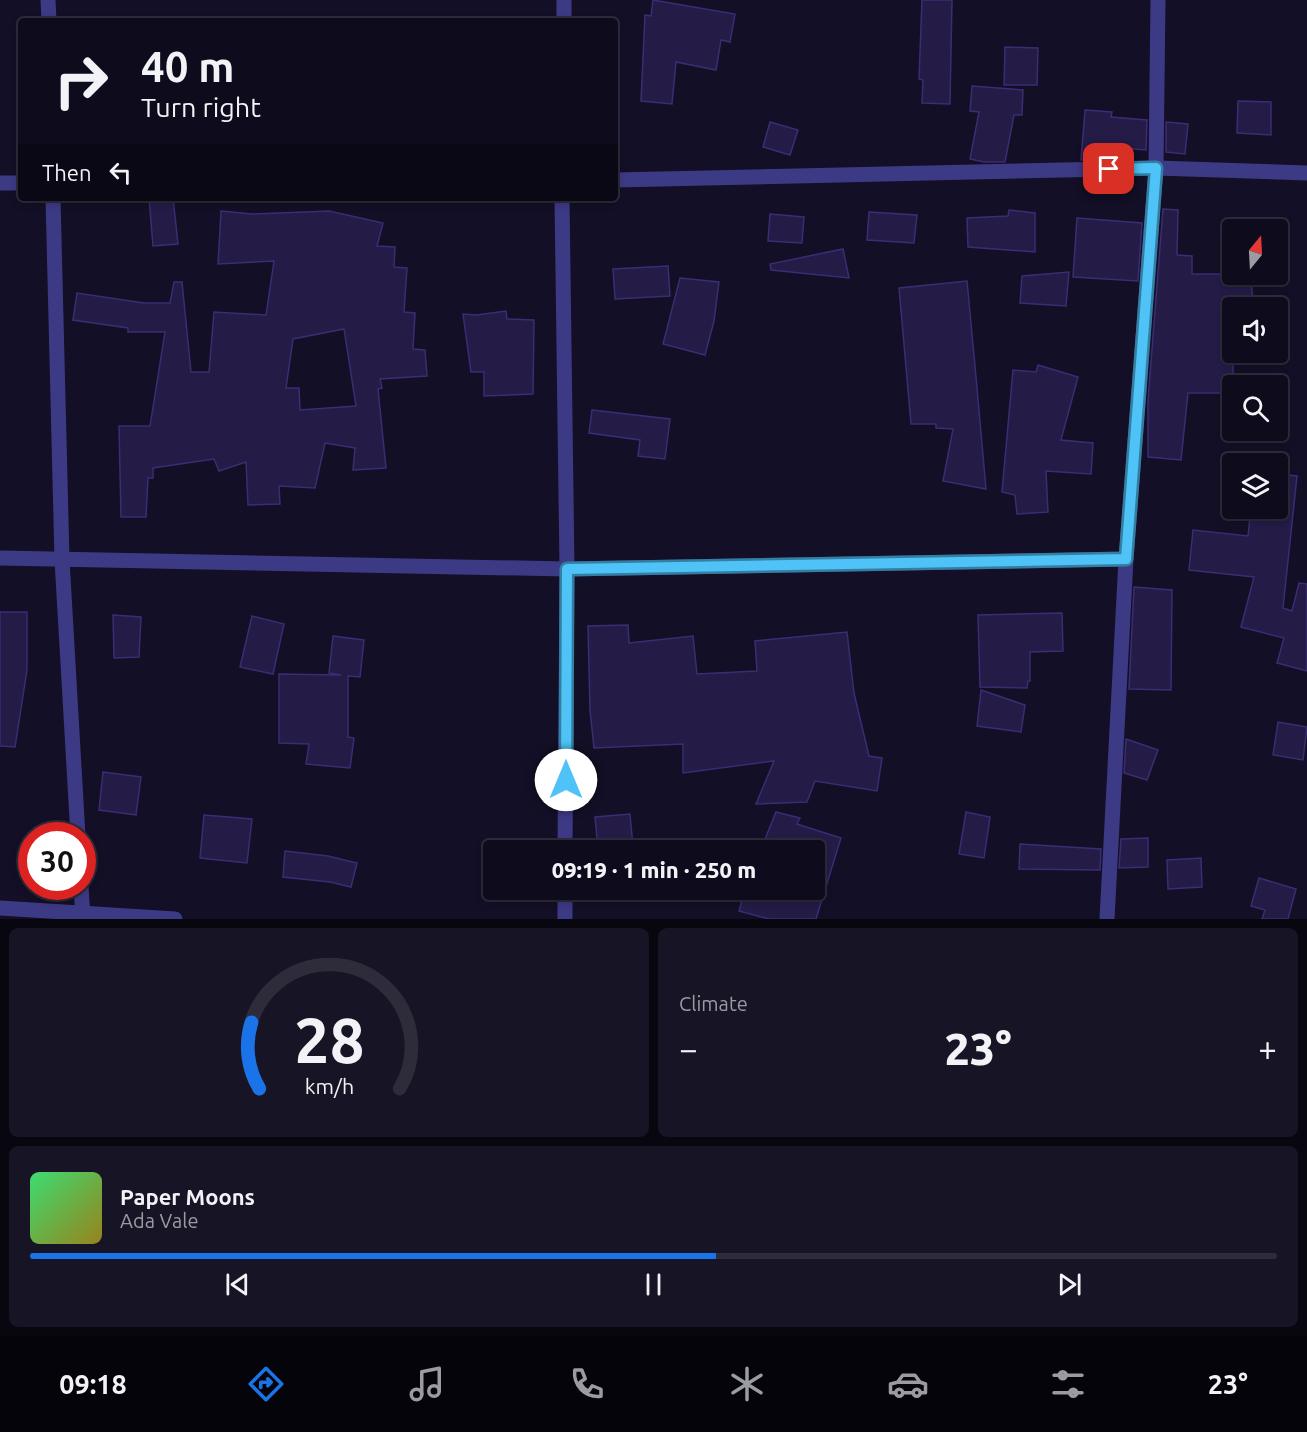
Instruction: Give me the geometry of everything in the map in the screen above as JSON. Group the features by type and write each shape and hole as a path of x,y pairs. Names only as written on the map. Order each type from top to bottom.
{"street":[{"path":"48,0 49,18"},
{"path":"564,0 564,18"},
{"path":"1107,919 1126,559 1156,168 1158,0"},
{"path":"618,180 1156,168 1307,173"},
{"path":"0,183 18,183"},
{"path":"53,201 62,560 77,822"},
{"path":"562,201 567,569 565,840"},
{"path":"0,558 567,569 1126,559"},
{"path":"81,900 82,916"},
{"path":"565,900 565,919"},
{"path":"0,908 82,916 175,919"}],"building":[{"path":"653,0 735,14 730,42 721,40 716,70 676,62 672,104 641,101 645,15 651,16"},
{"path":"922,0 952,0 950,104 922,103 923,80 919,79"},
{"path":"1005,47 1038,48 1037,85 1004,85"},
{"path":"972,86 1023,90 1022,115 1014,115 1005,162 970,159 979,112 970,111"},
{"path":"1238,101 1271,102 1271,135 1237,133"},
{"path":"1085,110 1112,112 1111,117 1147,120 1146,150 1109,147 1108,159 1081,160"},
{"path":"770,122 798,130 790,155 763,147"},
{"path":"1166,122 1188,124 1185,154 1166,152"},
{"path":"149,201 173,201 178,244 153,246"},
{"path":"1163,209 1178,210 1177,255 1192,256 1192,274 1222,274 1222,285 1251,285 1253,297 1222,297 1222,363 1233,363 1233,375 1222,375 1222,393 1188,393 1181,460 1148,457 1148,400"},
{"path":"1009,210 1035,213 1035,252 968,247 967,218 1008,216"},
{"path":"221,211 252,214 329,211 383,223 377,246 395,247 394,267 407,268 404,312 415,313 413,349 425,350 427,376 380,379 382,388 378,389 386,468 353,470 355,448 325,443 315,488 279,486 280,504 248,505 246,462 219,471 214,459 153,468 153,478 148,478 146,517 121,517 119,426 150,426 165,332 128,332 128,328 73,320 77,293 144,303 170,303 174,282 182,282 191,372 209,372 214,312 266,315 274,261 218,264","holes":["344,329 356,406 300,410 299,388 286,388 293,339"]},
{"path":"869,212 917,215 914,243 867,240"},
{"path":"770,214 804,217 802,243 768,241"},
{"path":"1077,218 1142,223 1138,281 1073,277"},
{"path":"843,249 849,278 771,270 770,264"},
{"path":"668,266 670,296 615,299 613,269"},
{"path":"1069,272 1066,306 1020,303 1022,276"},
{"path":"680,278 719,282 714,321 705,355 663,344"},
{"path":"967,281 986,489 943,481 953,429 936,428 936,424 911,424 899,288"},
{"path":"506,311 507,319 534,320 533,394 484,396 484,372 471,372 463,314 476,315"},
{"path":"1038,365 1078,377 1061,440 1093,443 1091,474 1046,471 1048,512 1017,514 1015,495 1002,492 1013,370 1036,372"},
{"path":"592,410 670,419 665,459 638,456 640,440 589,433"},
{"path":"1288,475 1297,476 1283,608 1292,611 1299,583 1307,584 1307,671 1277,663 1284,638 1241,627 1254,577 1189,570 1193,530 1248,536 1250,519 1288,519"},
{"path":"1134,587 1172,590 1171,690 1129,689"},
{"path":"0,612 27,612 27,670 15,747 0,746"},
{"path":"1062,613 1063,651 1030,652 1030,681 1028,681 1027,688 980,687 978,615"},
{"path":"113,615 141,617 139,657 114,658"},
{"path":"252,616 284,624 273,674 240,667"},
{"path":"628,625 629,643 693,636 697,674 757,671 755,641 847,632 854,693 869,756 882,758 877,791 815,781 807,802 756,804 774,761 683,773 683,744 594,748 590,710 588,626"},
{"path":"333,636 364,640 360,677 348,676 348,737 354,738 350,768 306,764 309,744 279,743 279,674 341,675 329,673"},
{"path":"981,690 1025,705 1021,732 977,726"},
{"path":"1278,722 1307,727 1303,760 1273,755"},
{"path":"1126,739 1158,750 1147,780 1124,773"},
{"path":"103,772 141,777 136,815 99,810"},
{"path":"776,812 800,818 797,824 841,838 825,890 825,840 765,840"},
{"path":"966,812 990,817 984,858 959,854"},
{"path":"630,814 632,840 597,840 595,817"},
{"path":"204,815 252,819 247,863 200,858"},
{"path":"1148,838 1148,867 1119,868 1121,839"},
{"path":"1020,844 1101,849 1100,870 1019,869"},
{"path":"285,851 328,856 357,863 351,887 330,882 283,877"},
{"path":"1201,858 1202,887 1168,889 1167,860"},
{"path":"1259,878 1296,889 1288,919 1262,919 1265,910 1251,906"},
{"path":"742,900 822,900 816,919 769,919 739,911"}],"route":[{"path":"566,780 567,569 1126,559 1156,168 1109,169"}]}
